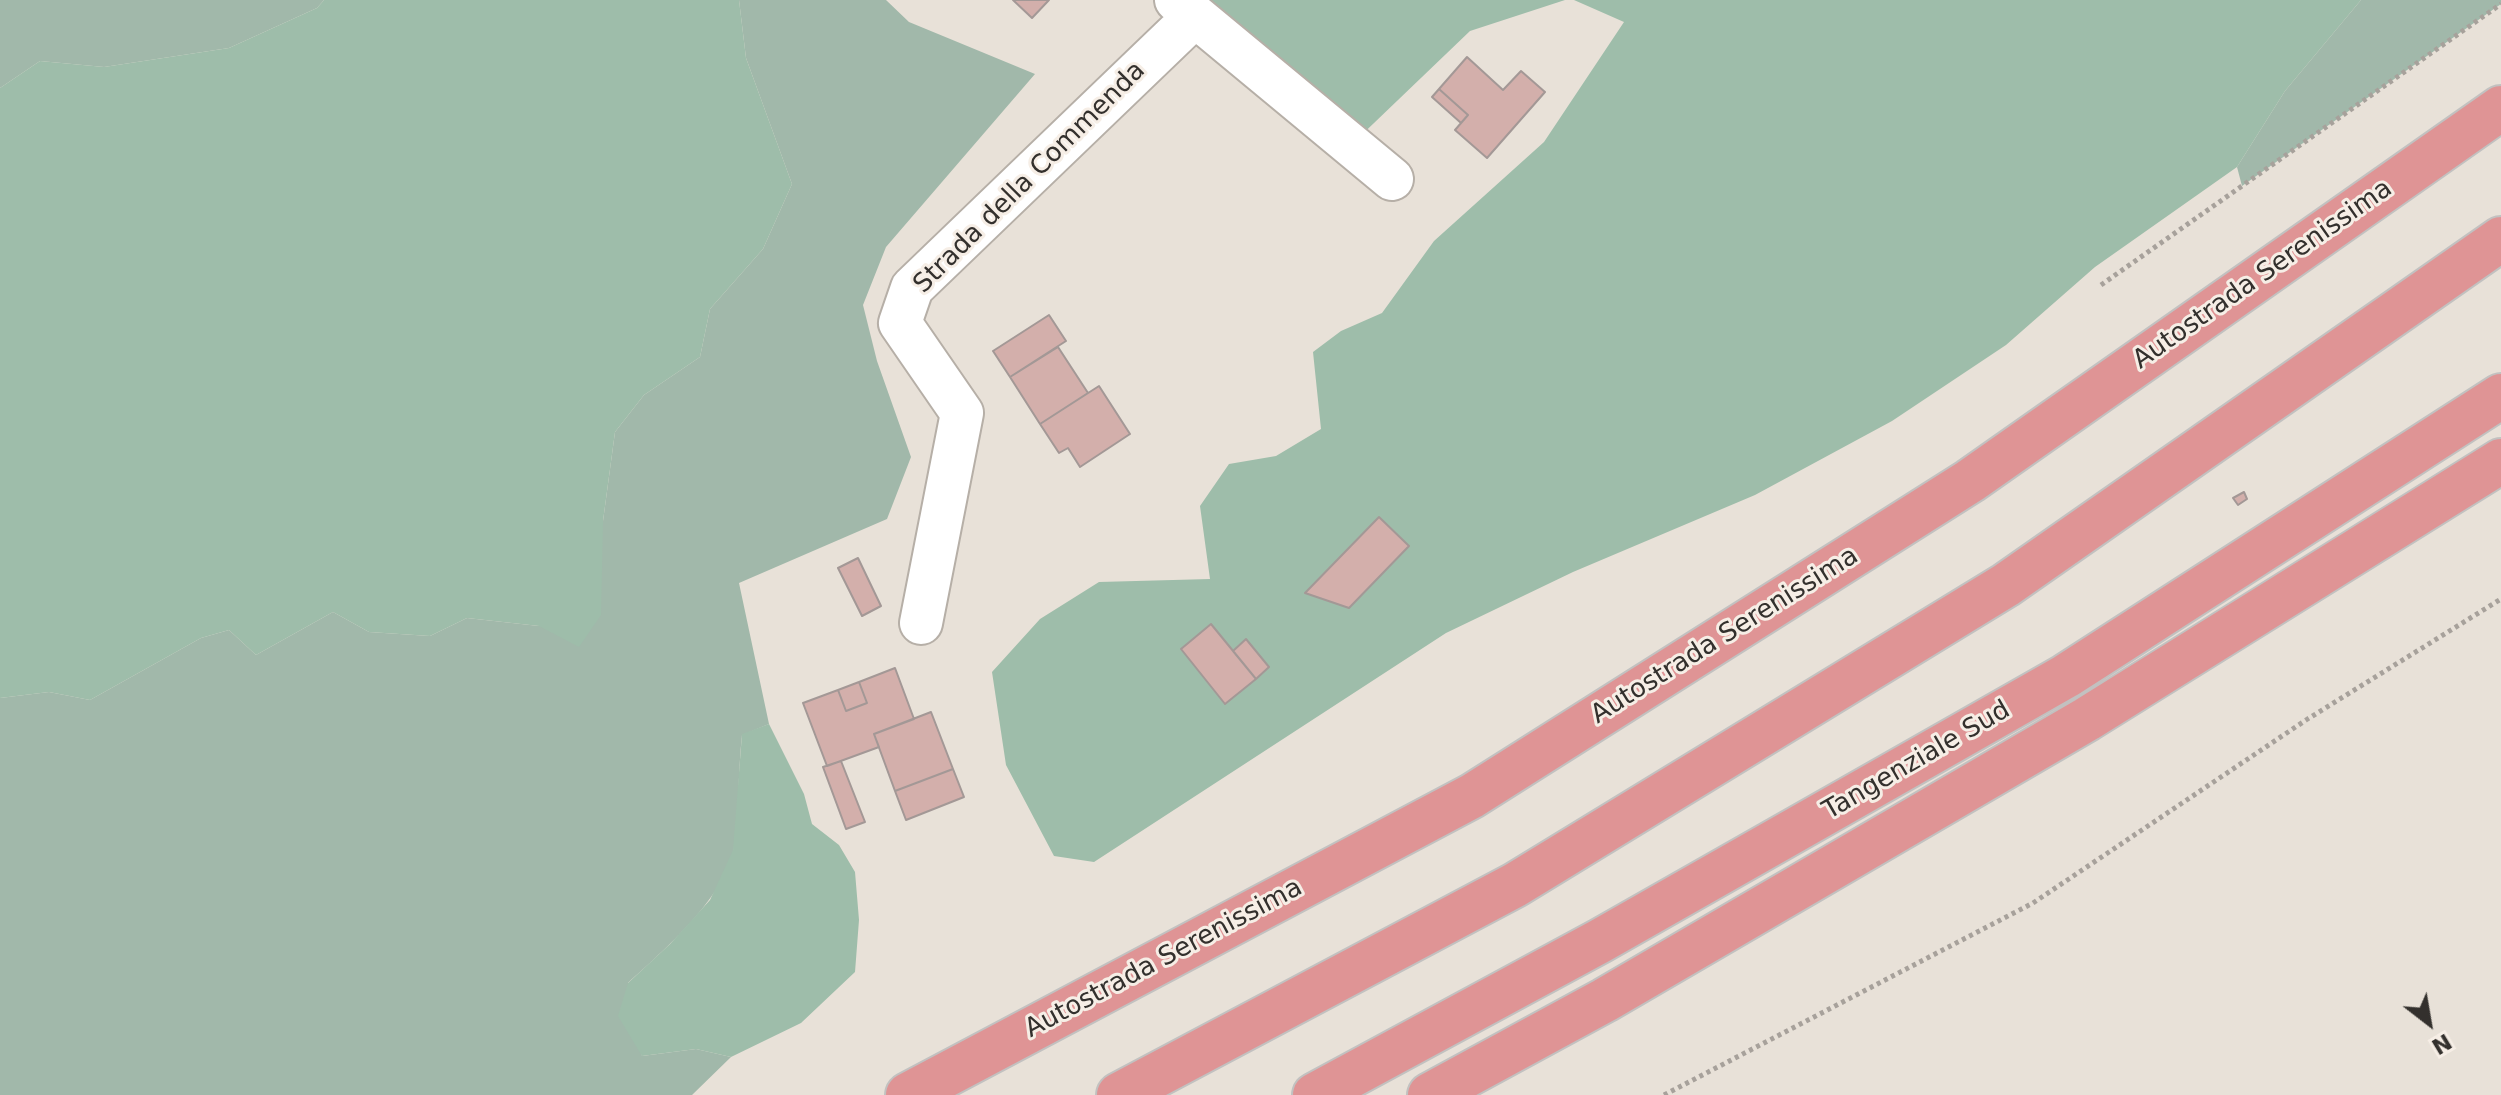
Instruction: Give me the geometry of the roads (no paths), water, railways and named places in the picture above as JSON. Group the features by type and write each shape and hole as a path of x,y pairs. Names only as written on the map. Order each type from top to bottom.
{"highway":[{"name":"Autostrada Serenissima","path":"908,1095 1472,796 1970,481 2501,108"},
{"path":"1119,1095 1515,885 2006,585 2501,239"},
{"name":"Tangenziale Sud","path":"1315,1095 1600,941 2066,676 2501,396"},
{"name":"Tangenziale Sud","path":"1430,1095 1605,1000 2087,719 2501,461"}],"street":[{"name":"Strada della Commenda","path":"921,623 962,413 900,323 912,288 1185,8 1392,179"}]}
